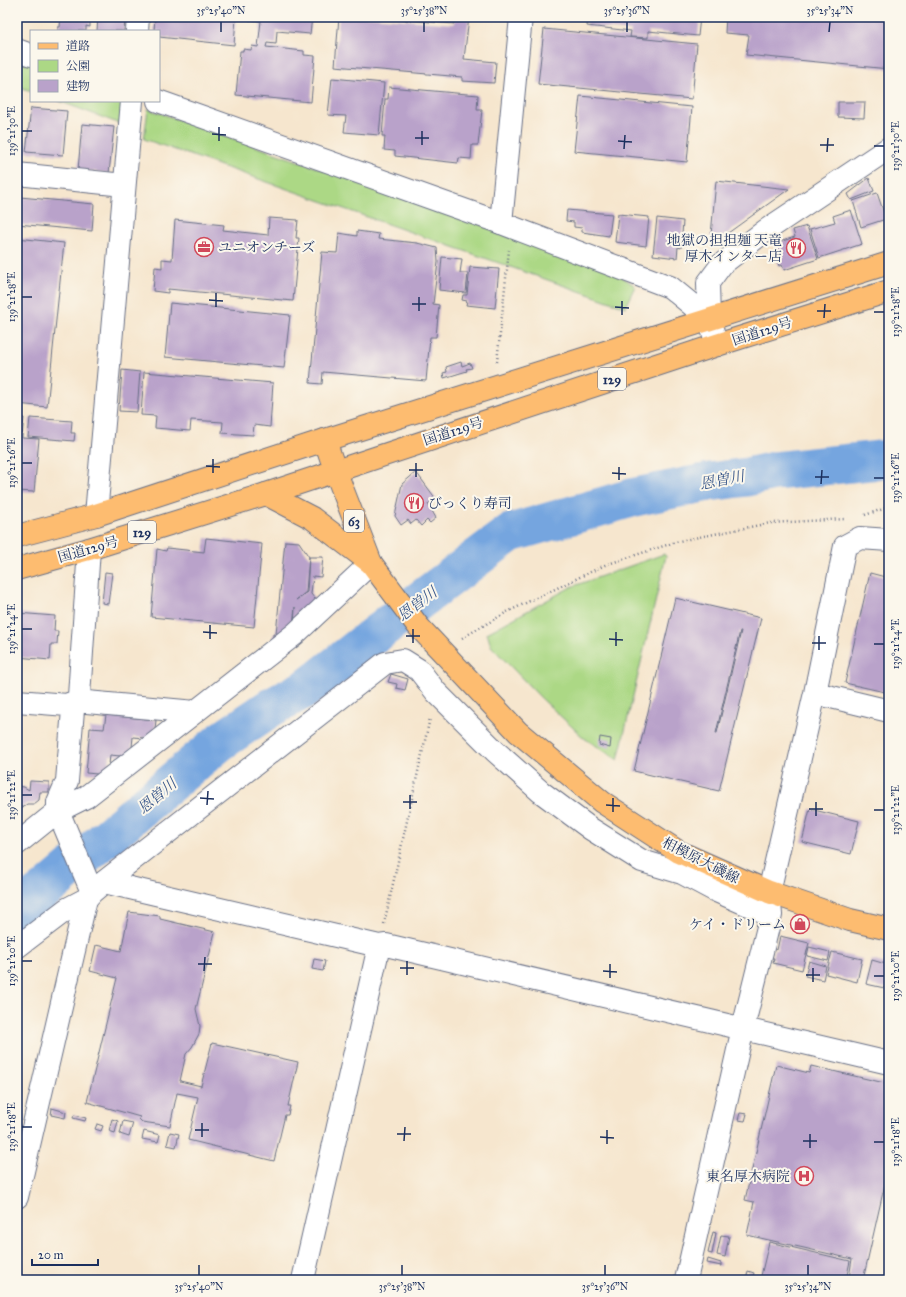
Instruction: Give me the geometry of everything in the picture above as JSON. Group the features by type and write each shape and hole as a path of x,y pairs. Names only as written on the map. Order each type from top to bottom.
{"main road":[{"name":"国道129号","path":"17,536 96,515 325,440 889,263"},
{"name":"国道129号","path":"17,568 89,549 266,494 717,345 889,291"},
{"name":"63","path":"325,440 335,470 373,567"},
{"path":"266,494 312,518 373,567"},
{"name":"相模原大磯線","path":"373,567 418,626 518,732 602,802 679,852 769,892 850,920 889,929"}],"street":[{"path":"137,30 138,17"},
{"path":"501,223 521,17"},
{"path":"17,50 30,55"},
{"path":"96,515 132,102"},
{"path":"160,102 501,223 670,287 709,319"},
{"path":"717,345 709,319 708,283 722,264 765,231 889,148"},
{"path":"17,174 124,185"},
{"path":"686,1280 743,1028 771,915 769,892 815,693 845,546 860,538 889,540"},
{"path":"17,1197 93,890 59,815 58,802 67,781 73,710 79,696 89,549"},
{"path":"17,844 86,797 294,634 373,567"},
{"path":"17,947 93,890 385,663 403,660 419,670 436,692 495,751 541,792 591,829 642,861 682,873 714,890 771,915"},
{"path":"815,693 889,711"},
{"path":"17,701 67,705 76,701 195,712"},
{"path":"93,890 379,946 386,945 889,1063"},
{"path":"303,1280 379,946"}],"path":[{"path":"495,386 509,248"},
{"path":"864,516 889,507"},
{"path":"462,638 507,612 605,565 679,541 770,523 849,519"},
{"path":"379,946 436,692"}],"green space":[{"path":"17,59 30,64 30,91 17,86"},
{"path":"62,102 126,102 123,125"},
{"path":"148,109 614,271 635,286 625,307 144,139"},
{"path":"664,554 666,556 618,760 584,738 541,698 491,646 487,633 571,587"}],"building":[{"path":"61,17 87,17 87,19 90,19 90,27 86,26 86,30 58,30 58,27 60,27"},
{"path":"98,17 125,19 124,30 97,30"},
{"path":"155,17 236,17 234,45 160,37 160,30 154,30"},
{"path":"249,17 312,17 310,34 277,31 276,44 267,43 266,47 304,51 304,55 315,56 311,102 236,95 240,51 243,51 243,49 251,50 252,46 258,47 261,21 249,20"},
{"path":"339,17 370,17 454,24 454,19 449,17 469,17 464,59 496,62 494,83 462,81 462,77 335,66"},
{"path":"588,17 700,17 698,36 648,31 648,38 630,37 631,31 587,26"},
{"path":"726,17 889,17 889,69 746,55 749,35 725,33"},
{"path":"544,29 697,44 692,99 538,84"},
{"path":"332,78 384,83 379,135 344,132 346,116 328,115"},
{"path":"389,87 478,95 477,110 482,110 478,145 472,145 471,159 459,158 458,163 395,156 395,151 384,150 385,136 382,136 385,99 388,99"},
{"path":"580,96 692,107 687,162 574,151"},
{"path":"838,102 865,102 864,118 838,117"},
{"path":"31,108 67,111 63,155 26,152"},
{"path":"82,124 114,127 109,173 78,170"},
{"path":"869,178 874,191 851,200 848,194"},
{"path":"716,181 789,189 710,246"},
{"path":"877,193 886,219 861,227 853,201"},
{"path":"20,197 94,204 92,231 17,224"},
{"path":"567,210 612,214 609,236 582,232 582,228 574,227 574,222 566,221"},
{"path":"851,210 862,244 819,258 810,229 835,222 833,216"},
{"path":"618,214 649,217 646,246 615,242"},
{"path":"269,218 298,220 296,238 299,238 293,301 168,289 168,293 153,291 155,267 162,268 162,259 172,260 175,220 224,225 223,230 268,235"},
{"path":"657,218 683,221 681,248 678,247 677,258 653,255"},
{"name":"地獄の担担麺 天竜 厚木インター店","path":"807,226 818,259 784,270 782,265 779,266 775,253 778,252 776,243 795,237 793,230"},
{"path":"357,231 379,234 378,239 417,243 437,248 438,262 433,304 439,305 436,337 430,337 426,381 323,372 322,384 310,383 322,252 337,253 339,233 357,236"},
{"path":"17,238 64,243 47,407 17,404"},
{"path":"442,257 462,259 460,273 468,273 466,293 439,290"},
{"path":"470,267 499,269 495,308 466,305 467,301 462,300 463,295 467,295"},
{"path":"170,303 290,315 284,368 165,357"},
{"path":"461,362 462,366 470,363 472,368 444,378 443,373 447,372 446,367"},
{"path":"122,370 140,372 137,412 119,411"},
{"path":"144,372 273,383 270,427 254,425 253,435 222,433 223,422 191,420 190,431 155,428 156,416 141,415"},
{"path":"17,418 24,418 22,438 39,439 34,492 17,491"},
{"path":"30,418 72,421 71,433 75,433 74,441 28,437"},
{"path":"416,472 436,499 428,504 436,518 430,523 427,520 421,526 416,520 411,524 408,520 401,525 395,516 402,484"},
{"path":"206,538 262,544 254,627 151,617 157,549 166,551 167,548 204,552"},
{"path":"285,541 299,542 309,557 323,557 321,577 313,576 311,594 321,607 275,647 273,634 281,635 294,626 295,607 293,625 281,634 276,634","holes":["309,557 307,592 296,600 306,592"]},
{"path":"105,572 112,573 108,604 102,603"},
{"path":"870,573 889,578 889,693 845,683"},
{"path":"675,598 761,618 719,791 634,771","holes":["740,631 717,733 716,733"]},
{"path":"17,613 55,616 54,631 58,631 57,644 51,644 50,660 17,657"},
{"path":"391,674 408,679 405,690 396,688 397,684 388,682"},
{"path":"106,715 156,720 154,739 133,737 131,757 110,755 108,775 86,773 90,728 104,729"},
{"path":"600,737 611,739 610,748 599,745"},
{"path":"30,781 49,782 49,792 40,792 39,800 34,804 27,804 21,807 20,815 17,818 17,786 24,787 29,790"},
{"path":"810,809 859,821 851,854 802,842"},
{"path":"129,912 160,916 160,919 215,932 196,1009 200,1026 199,1034 192,1047 186,1054 180,1081 201,1086 212,1043 298,1062 288,1106 290,1106 288,1115 285,1115 274,1161 188,1140 198,1097 177,1093 170,1126 142,1122 139,1119 140,1117 87,1102 117,978 90,971 96,945 121,951"},
{"path":"780,936 809,943 802,970 773,963 774,958 772,958 774,949 777,950"},
{"path":"809,947 830,952 828,961 807,956"},
{"path":"832,952 862,959 857,982 826,974"},
{"path":"314,959 325,961 323,971 312,969"},
{"path":"872,960 889,965 889,989 866,984"},
{"path":"809,961 826,966 823,980 805,976"},
{"name":"東名厚木病院","path":"776,1065 809,1073 811,1066 889,1084 889,1166 863,1280 849,1278 852,1259 747,1235 754,1202 745,1200"},
{"path":"52,1108 66,1112 65,1118 51,1115"},
{"path":"740,1113 747,1114 745,1121 738,1120"},
{"path":"74,1115 86,1118 85,1121 73,1118"},
{"path":"112,1119 118,1121 115,1133 109,1131"},
{"path":"123,1121 133,1123 129,1137 120,1134"},
{"path":"97,1124 103,1126 101,1131 95,1129"},
{"path":"144,1131 160,1135 158,1142 142,1139"},
{"path":"170,1132 179,1134 176,1147 167,1145"},
{"path":"713,1232 716,1233 712,1254 708,1253"},
{"path":"721,1235 729,1236 725,1257 717,1255"},
{"path":"769,1242 850,1261 846,1280 760,1280"},
{"path":"708,1259 721,1263 721,1266 707,1263"},
{"path":"748,1271 754,1273 752,1280 746,1280"}],"waterway":[{"name":"恩曽川","path":"17,910 49,887 220,742 270,708 307,688 391,622 510,533 635,497 709,482 747,477 774,471 889,459"}],"place":[{"name":"ユニオンチーズ","path":"204,247"},
{"name":"地獄の担担麺 天竜 厚木インター店","path":"796,248"},
{"name":"びっくり寿司","path":"414,503"},
{"name":"ケイ・ドリーム","path":"800,924"},
{"name":"東名厚木病院","path":"804,1176"}]}
